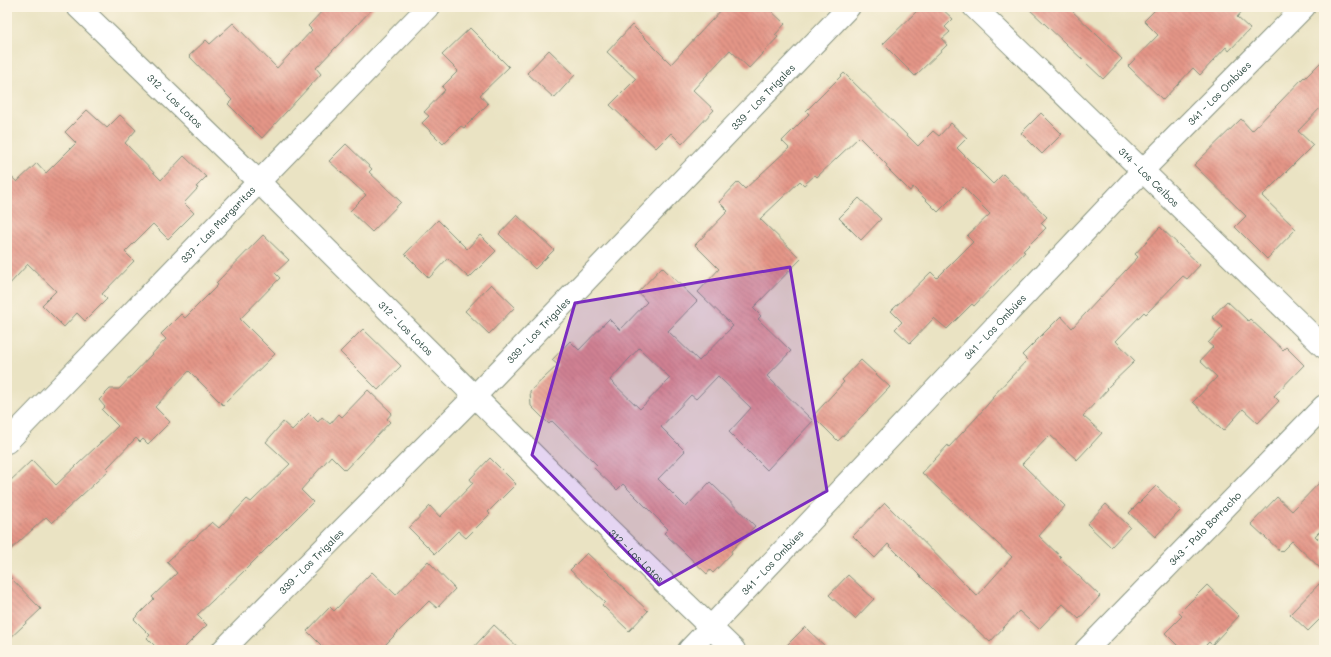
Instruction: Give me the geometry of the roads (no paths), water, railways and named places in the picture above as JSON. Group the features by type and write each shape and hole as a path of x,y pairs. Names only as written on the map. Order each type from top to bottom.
{"street":[{"name":"312 - Los Lotos","path":"78,7 259,182 586,507 734,650"},
{"name":"337 - Las Margaritas","path":"7,442 428,7"},
{"name":"339 - Los Trigales","path":"223,650 474,396 849,7"},
{"name":"314 - Los Ceibos","path":"974,7 1324,347"},
{"name":"341 - Los Ombúes","path":"689,650 1143,170 1304,7"},
{"name":"343 - Palo Borracho","path":"1086,650 1324,406"}]}
